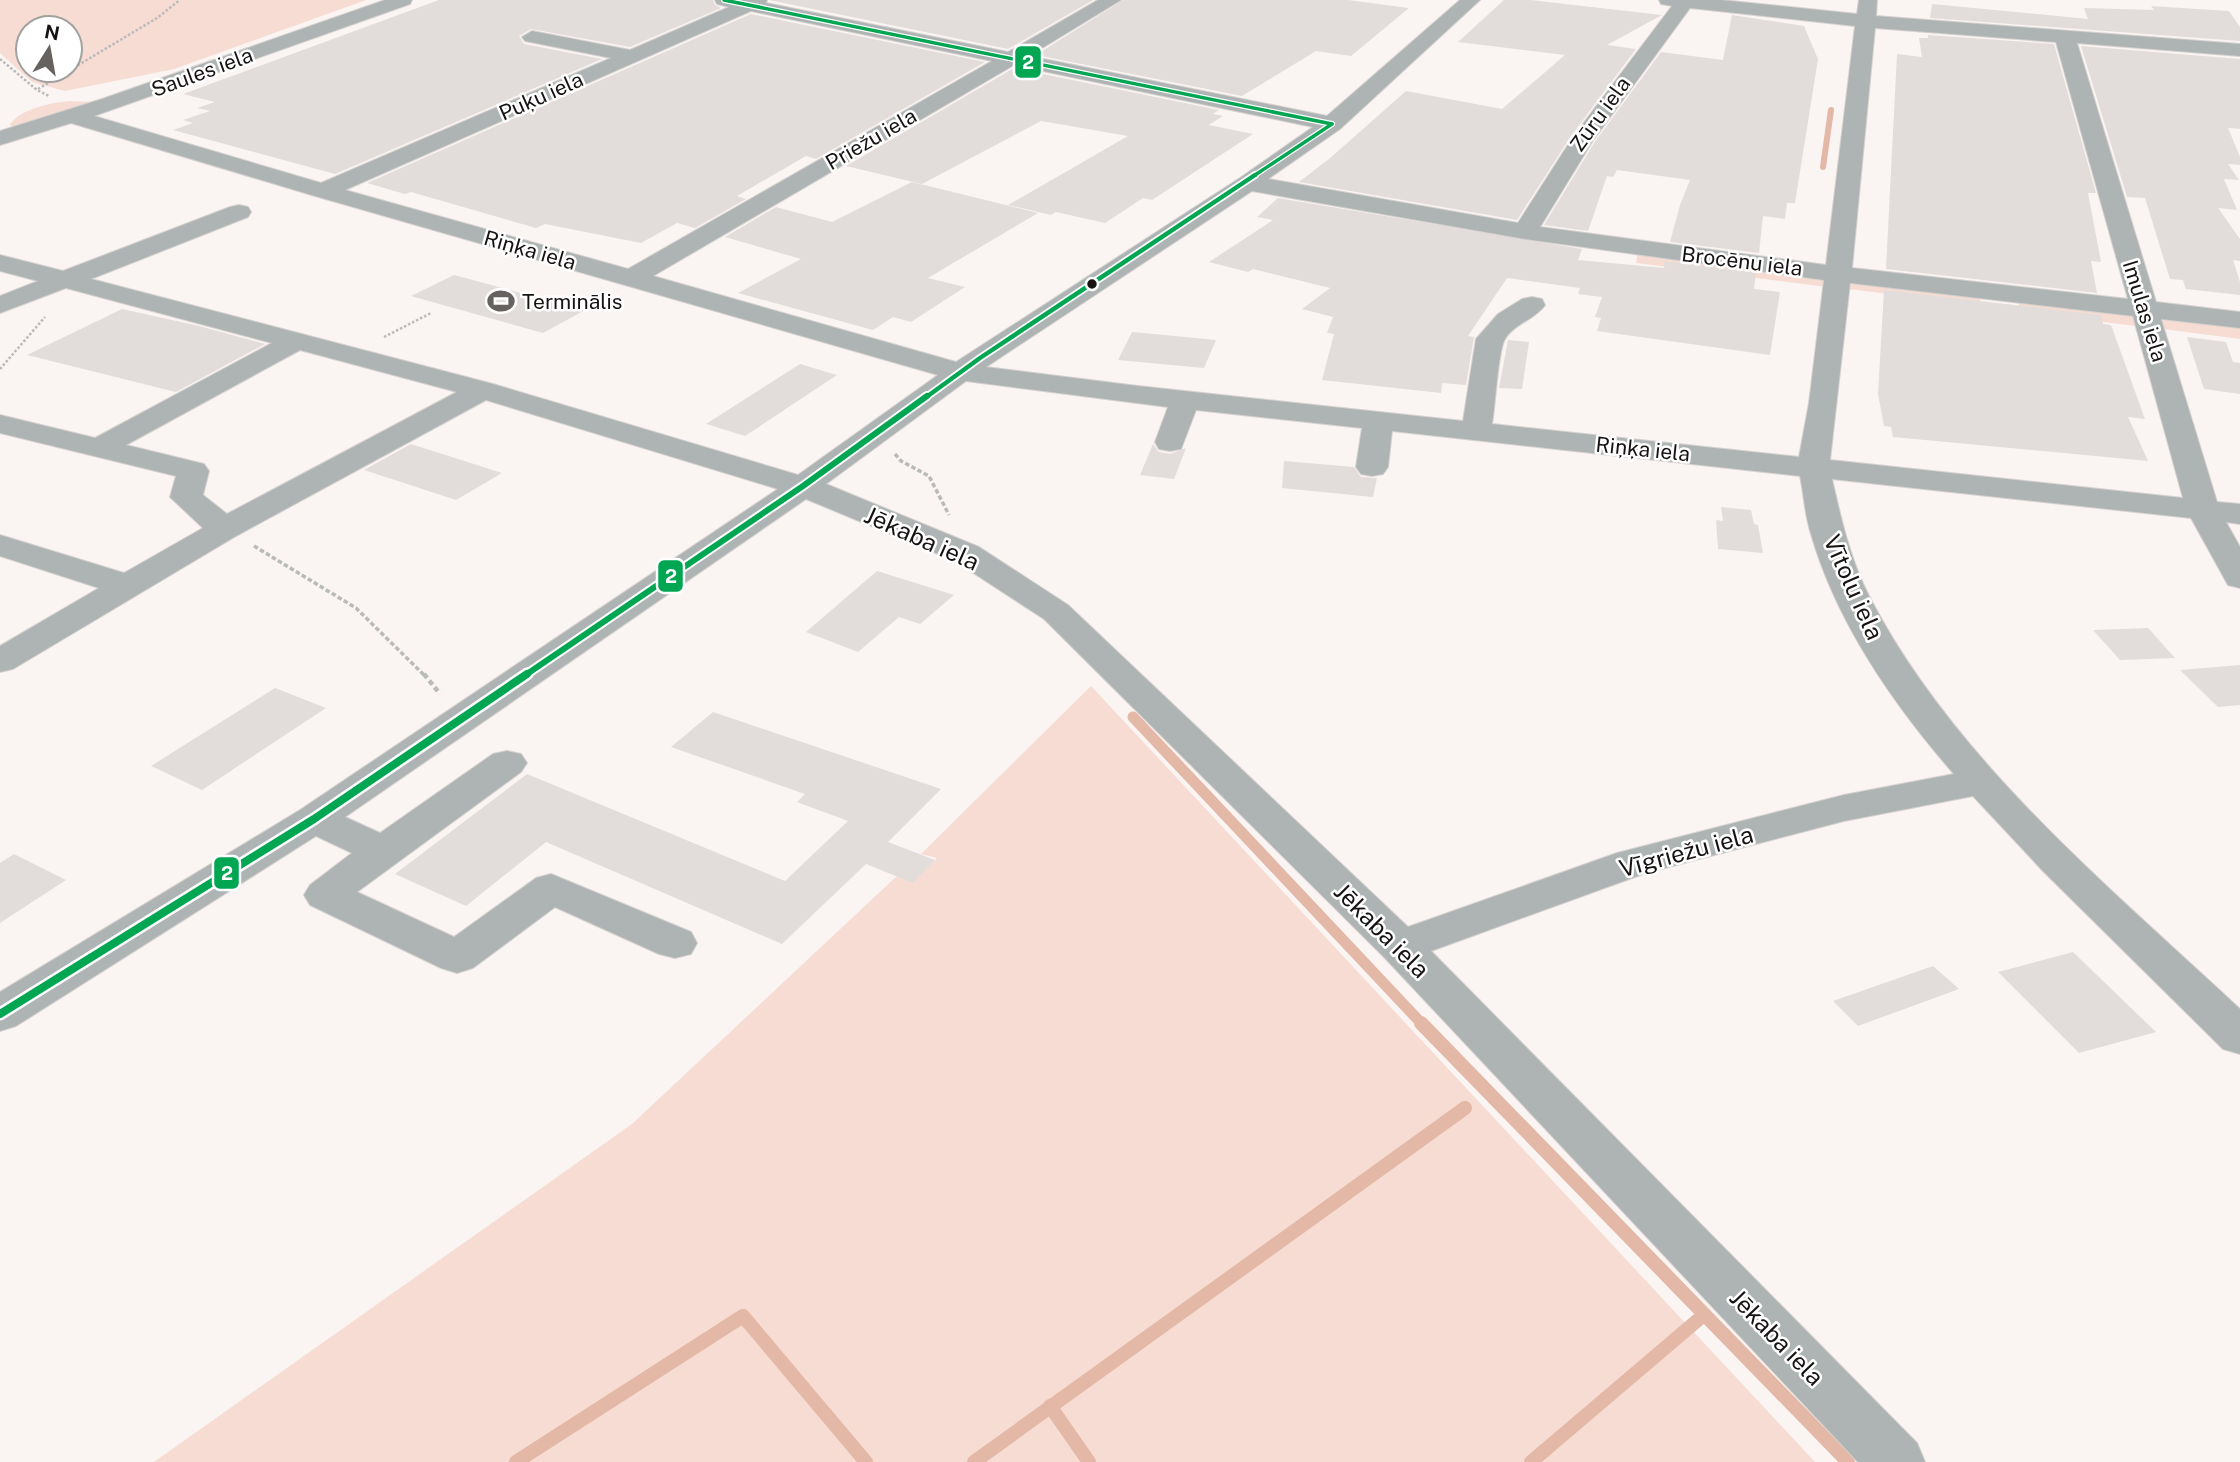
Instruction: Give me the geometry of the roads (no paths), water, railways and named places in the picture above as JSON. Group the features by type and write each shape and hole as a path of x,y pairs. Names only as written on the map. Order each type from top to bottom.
{"street":[{"name":"Saules iela","path":"0,138 74,117 403,0"},
{"path":"724,0 753,3 1010,59 1332,124"},
{"name":"Priežu iela","path":"630,279 1112,0"},
{"path":"0,1014 314,819 803,486 961,372 1248,183 1332,124 1471,0"},
{"path":"1677,1 1866,11 2065,37 2240,50"},
{"name":"Zūru iela","path":"1525,232 1561,167 1677,1"},
{"name":"Puķu iela","path":"323,191 753,3"},
{"name":"Vītolu iela","path":"1866,11 1824,403 1814,468 1832,550 1861,614 1904,687 1980,782 2240,1037"},
{"path":"532,37 632,56"},
{"name":"Imulas iela","path":"2065,37 2203,510 2240,578"},
{"name":"Riņķa iela","path":"74,117 323,191 961,372 1185,400 2240,514"},
{"name":"Brocēnu iela","path":"1248,183 1525,232 1838,274 2240,320"},
{"path":"0,305 69,281 239,212"},
{"name":"Jēkaba iela","path":"0,263 483,390 803,486 967,554 1056,612 1399,945 1896,1462"},
{"path":"1476,432 1490,339 1508,320 1532,305"},
{"path":"99,448 296,341"},
{"path":"0,661 225,528 483,390"},
{"path":"1170,442 1185,400"},
{"path":"1372,467 1378,421"},
{"path":"0,424 193,471 186,497 225,528"},
{"path":"0,545 125,585"},
{"path":"506,763 383,850 325,895 457,957 551,888 675,943"},
{"name":"Vīgriežu iela","path":"1399,945 1435,935 1632,863 1844,808 1980,782"},
{"path":"314,819 383,850"}],"waterway":[{"path":"1823,167 1831,110"},
{"path":"1133,717 1423,1025"},
{"path":"1421,1023 1848,1462"},
{"path":"1051,1407 1465,1108"},
{"path":"516,1462 743,1316 866,1462"},
{"path":"1531,1462 1699,1319"},
{"path":"974,1462 1051,1407"},
{"path":"1051,1407 1089,1462"}],"place":[{"name":"Terminālis","path":"501,301"}]}
